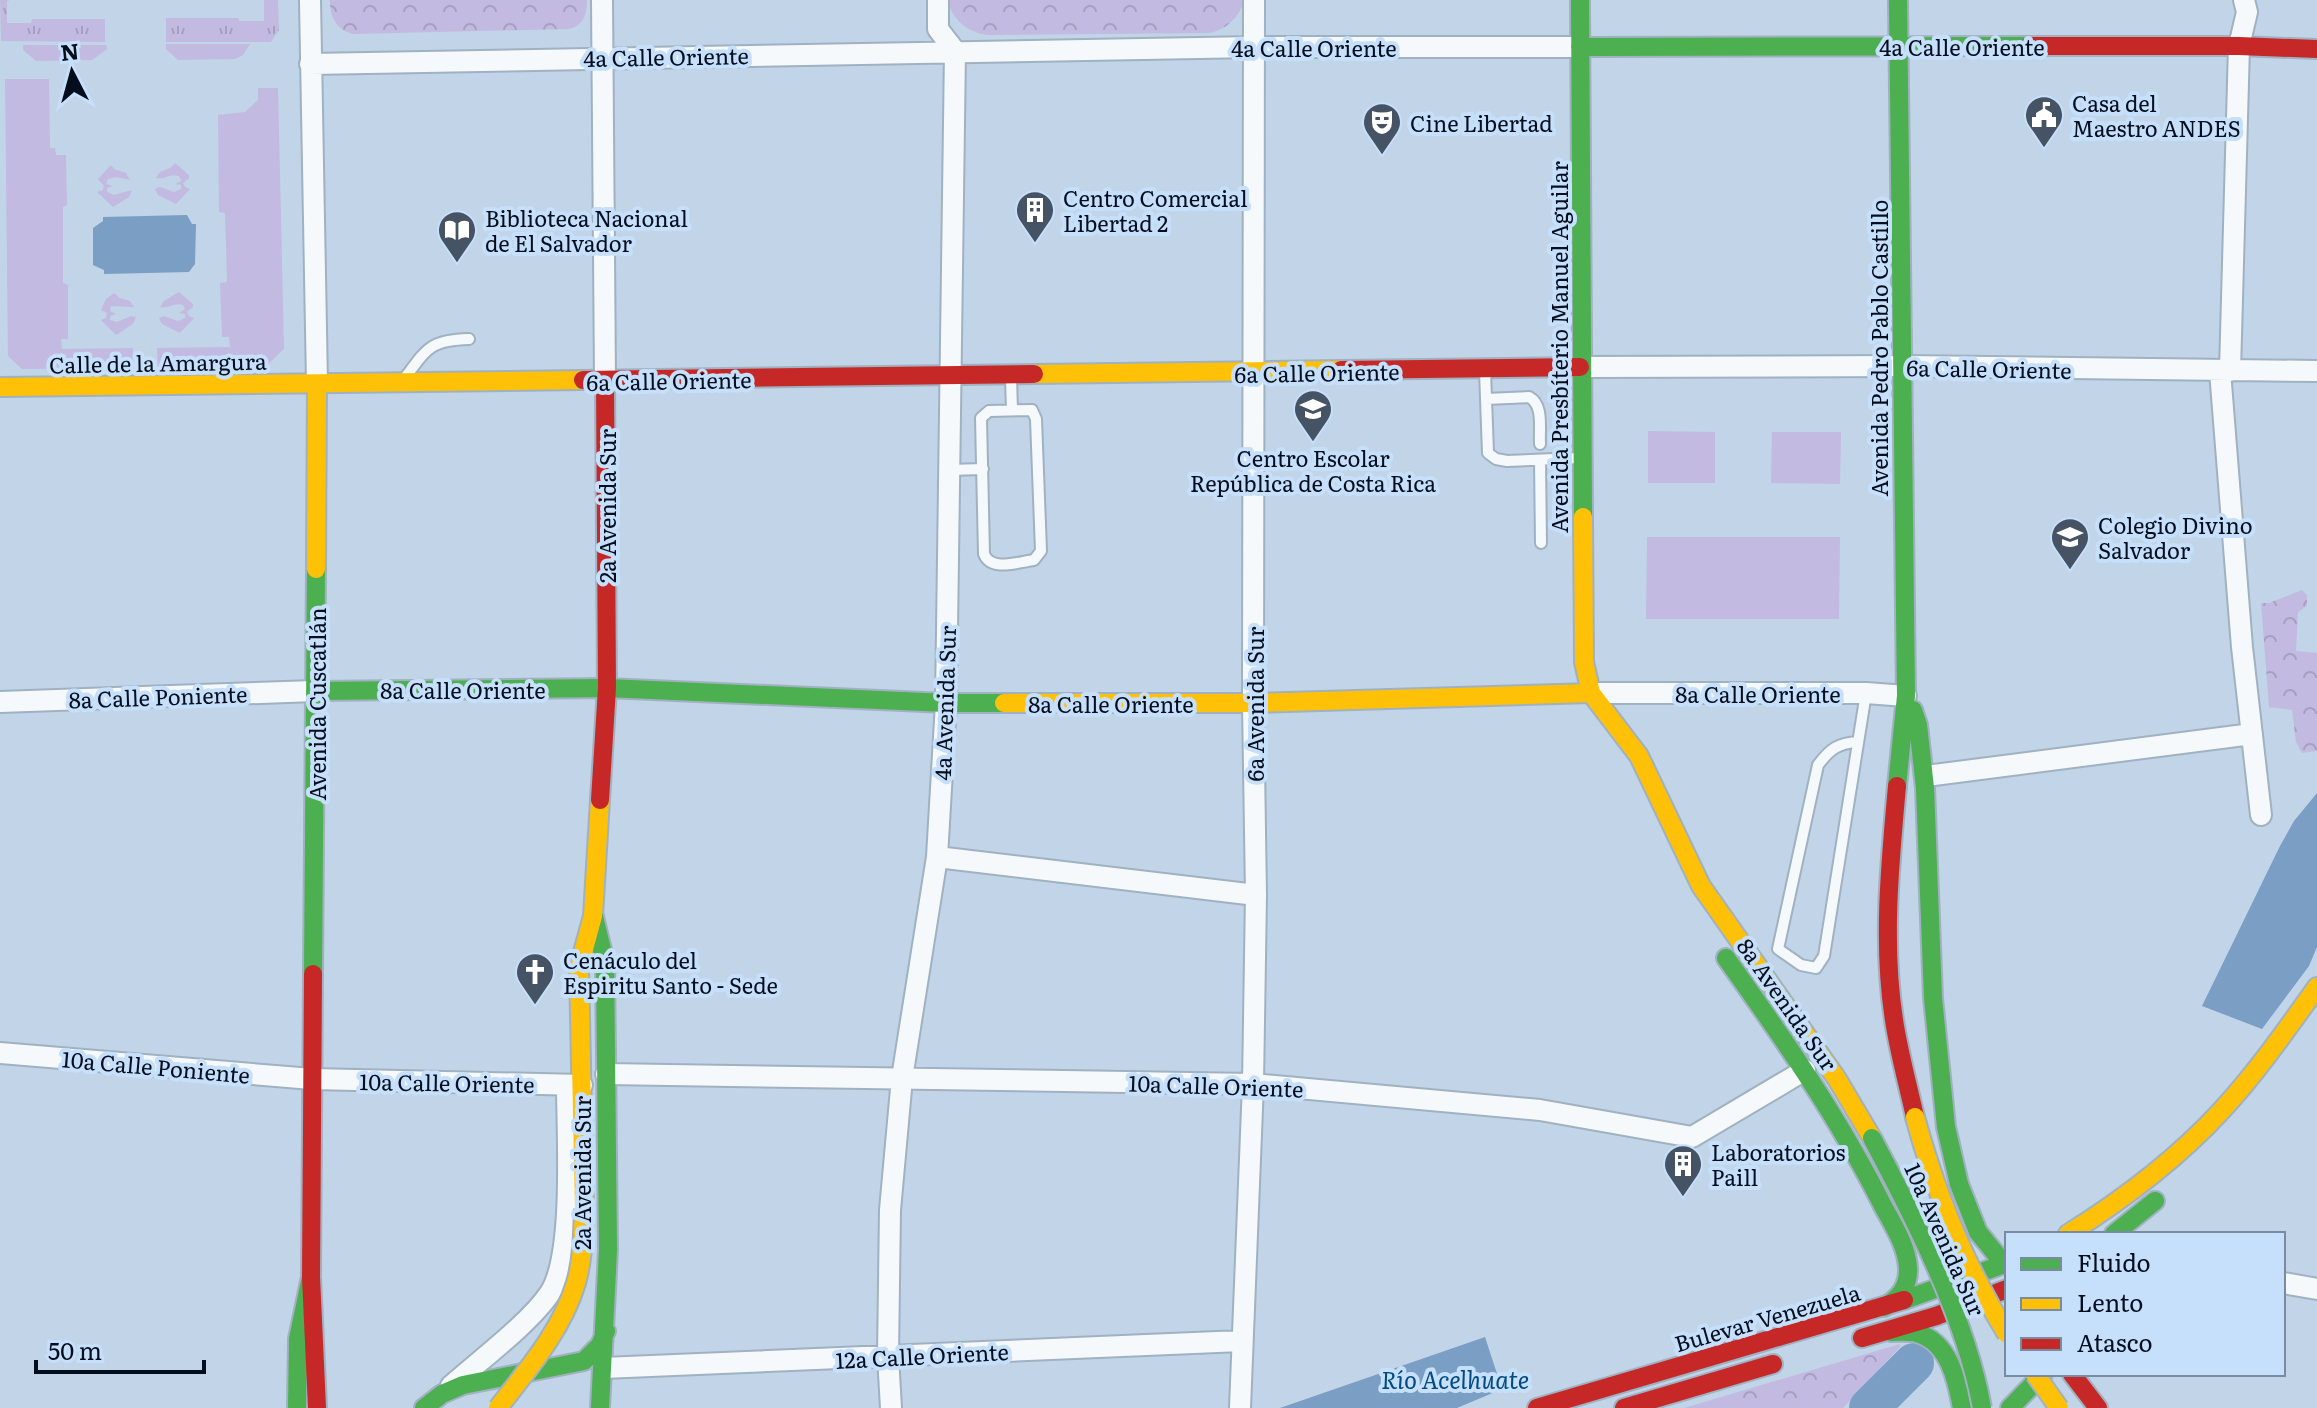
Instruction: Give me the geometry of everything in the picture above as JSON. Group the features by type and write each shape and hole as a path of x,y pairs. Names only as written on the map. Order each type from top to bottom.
{"main road":[{"name":"Avenida Presbíterio Manuel Aguilar","path":"1580,0 1584,662 1591,693"},
{"name":"Avenida Pedro Pablo Castillo","path":"1898,0 1906,696 1891,854 1889,959 1894,1020 1931,1176 1947,1219 1982,1292 2005,1331"},
{"name":"4a Calle Oriente","path":"1580,47 2239,46 2317,49"},
{"name":"6a Calle Oriente","path":"317,384 1580,367"},
{"name":"2a Avenida Sur","path":"498,1408 532,1364 568,1304 581,1257 584,1209 574,1085 579,967 593,916 607,688 605,380"},
{"name":"Calle de la Amargura","path":"0,387 317,384"},
{"name":"Avenida Cuscatlán","path":"317,384 311,1277 317,1408"},
{"name":"8a Calle Oriente","path":"315,691 607,688 946,703 1253,703 1591,693"},
{"path":"1591,693 1606,713 1695,910"},
{"name":"Avenida Pedro Pablo Castillo","path":"1906,696 1916,715 1926,776 1937,1060 1948,1145 1956,1176 1982,1241 2005,1264"},
{"name":"10a Avenida Sur","path":"1606,713 1639,756 1701,886 1837,1079 1907,1202 1967,1346 1979,1385 1982,1408"},
{"name":"2a Avenida Sur","path":"593,916 605,962 606,1331 600,1408"},
{"name":"8a Avenida Sur","path":"1712,938 1805,1070 1850,1143 1906,1256 1908,1278 1896,1300 1876,1310"},
{"path":"2071,1232 2118,1203 2193,1139 2241,1089 2317,987"},
{"path":"1886,1213 1900,1230 1909,1233 1935,1226 1950,1214 1955,1204 1956,1176"},
{"path":"2116,1232 2173,1186"},
{"name":"Bulevar Venezuela","path":"1537,1408 1876,1310 2005,1264"},
{"path":"297,1408 298,1339 311,1277"},
{"path":"1852,1341 1936,1316 2005,1290"},
{"path":"424,1408 442,1394 475,1382 584,1361 600,1345 606,1331"},
{"path":"1882,1332 1917,1333 1938,1346 1951,1366 1962,1408"},
{"path":"1624,1408 1791,1359"},
{"path":"2036,1376 2059,1408"},
{"path":"2010,1408 2041,1376"},
{"path":"2074,1376 2098,1408"}],"street":[{"name":"Avenida Cuscatlán","path":"310,0 317,384"},
{"name":"2a Avenida Sur","path":"602,0 605,380"},
{"name":"4a Avenida Sur","path":"891,1408 888,1356 890,1210 902,1078 937,857 946,703 955,51 938,29 938,0"},
{"name":"6a Avenida Sur","path":"1240,1408 1253,1084 1256,895 1253,703 1254,0"},
{"path":"2248,4 2239,46 2225,371 2242,647 2261,815"},
{"name":"4a Calle Oriente","path":"310,64 955,51 1580,47"},
{"name":"6a Calle Oriente","path":"1580,367 1903,366 2317,371"},
{"name":"8a Calle Poniente","path":"0,702 315,691"},
{"name":"8a Calle Oriente","path":"1591,693 1866,693 1906,696"},
{"path":"1926,776 2252,734"},
{"path":"937,857 1256,895"},
{"name":"10a Calle Poniente","path":"0,1053 312,1079"},
{"name":"10a Calle Oriente","path":"606,1074 1253,1084 1540,1110 1692,1137 1805,1070"},
{"name":"10a Calle Oriente","path":"312,1079 574,1085"},
{"name":"2a Avenida Sur","path":"442,1394 539,1307 557,1279 566,1224 574,1085"},
{"path":"2285,1283 2317,1289"},
{"name":"12a Calle Oriente","path":"603,1368 1241,1341"}],"lane":[{"path":"401,383 430,347 444,339 469,339"},
{"path":"1485,369 1488,453 1496,459 1507,461 1582,458"},
{"path":"1011,376 1012,410"},
{"path":"1486,399 1529,397 1535,400 1540,444"},
{"path":"1032,410 1036,419 1041,551 1034,560 993,565 987,560 984,554 983,469 981,418 989,411 1032,410"},
{"path":"1540,460 1541,543"},
{"path":"948,470 983,469"},
{"path":"1858,742 1842,743 1829,751 1818,765 1778,949 1801,965 1816,968 1824,956 1866,693"}],"green space":[{"path":"0,0 10,0 7,1 7,23 31,23 32,19 105,19 105,42 1,41"},
{"path":"264,0 278,0 279,30 271,42 166,42 166,18 264,21"},
{"path":"330,0 587,0 584,18 569,29 354,34 335,22"},
{"path":"947,0 1244,0 1231,22 1209,33 987,35 962,24"},
{"path":"166,44 250,44 243,55 235,59 178,60 166,49"},
{"path":"23,45 106,45 107,49 92,60 36,61 23,50"},
{"path":"5,79 49,79 50,148 55,148 56,155 66,155 63,283 68,285 68,339 61,339 62,349 133,348 133,368 22,369 8,356"},
{"path":"258,88 278,88 284,349 266,366 158,368 157,348 230,347 229,337 222,337 220,283 227,282 225,213 219,212 218,115 245,112 258,100"},
{"path":"175,163 189,175 183,183 190,189 176,204 158,195 155,189 160,187 174,192 181,189 181,185 175,184 181,181 179,176 156,178"},
{"path":"111,165 126,173 130,180 108,179 106,184 113,186 107,188 107,192 114,195 132,190 129,197 113,207 97,192 104,186 98,179"},
{"path":"179,292 193,304 187,312 194,318 180,333 162,324 159,318 164,316 178,321 185,318 185,314 179,313 185,309 183,305 160,307"},
{"path":"114,293 130,301 134,307 111,306 110,311 116,314 110,316 110,320 117,322 136,317 133,324 116,335 101,320 106,318 107,313 101,310 106,299"},
{"path":"1648,431 1715,432 1715,483 1648,483"},
{"path":"1772,432 1841,432 1840,484 1771,483"},
{"path":"1647,537 1840,537 1839,619 1646,619"},
{"path":"2302,590 2307,595 2307,606 2298,612 2296,651 2317,653 2317,751 2302,753 2296,742 2292,710 2269,707 2261,603 2269,603"},
{"path":"1900,1344 1843,1408 1684,1408"}],"water":[{"path":"187,215 192,224 196,224 195,264 189,272 104,274 104,270 93,265 93,228 103,221 103,217"},
{"path":"2317,793 2317,947 2309,966 2262,1029 2202,1006 2280,846 2294,821"},
{"name":"Río Acelhuate","path":"1485,1337 1502,1389 1457,1408 1280,1408"}],"waterway":[{"path":"1869,1408 1914,1363"}],"traffic: fast":[{"path":"1580,0 1583,517"},
{"path":"1897,786 1906,696 1898,0"},
{"path":"1580,47 2029,46"},
{"path":"313,974 316,569"},
{"path":"315,691 607,688 1004,703"},
{"path":"1913,710 1918,725 1925,788 1933,998 1946,1127 1959,1184 1978,1232 2004,1264"},
{"path":"594,917 605,962 608,1250 600,1408"},
{"path":"1726,958 1829,1110 1899,1236 1907,1260 1907,1281 1898,1296 1884,1307"},
{"path":"1872,1138 1952,1304 1982,1408"},
{"path":"2116,1232 2155,1201"},
{"path":"1904,1300 2005,1264"},
{"path":"297,1408 298,1339 311,1277"},
{"path":"424,1408 442,1394 463,1385 584,1361 600,1345 606,1331"},
{"path":"1891,1332 1917,1333 1937,1345 1950,1363 1962,1408"},
{"path":"2010,1408 2041,1376"}],"traffic: slow":[{"path":"1034,374 1341,370"},
{"path":"0,387 583,380"},
{"path":"316,569 317,384"},
{"path":"1583,517 1584,662 1591,693 1639,756 1701,886 1837,1079 1872,1138"},
{"path":"1004,703 1253,703 1591,693"},
{"path":"584,1209 579,967 593,916 600,800"},
{"path":"2071,1232 2149,1177 2205,1128 2260,1065 2317,987"},
{"path":"1915,1117 1953,1229 2005,1331"},
{"path":"498,1408 543,1348 570,1300 580,1265 584,1209"},
{"path":"2036,1376 2059,1408"}],"traffic: jam":[{"path":"2029,46 2317,49"},
{"path":"1341,370 1580,367"},
{"path":"583,380 1034,374"},
{"path":"600,800 607,688 605,380"},
{"path":"1897,786 1890,874 1888,962 1896,1032 1915,1117"},
{"path":"313,974 311,1277 317,1408"},
{"path":"1862,1338 1936,1316 2005,1290"},
{"path":"1537,1408 1904,1300"},
{"path":"1624,1408 1773,1364"},
{"path":"2074,1376 2098,1408"}],"place":[{"name":"Casa del Maestro ANDES","path":"2044,149"},
{"name":"Cine Libertad","path":"1382,156"},
{"name":"Centro Comercial Libertad 2","path":"1035,244"},
{"name":"Biblioteca Nacional de El Salvador","path":"457,264"},
{"name":"Centro Escolar República de Costa Rica","path":"1313,443"},
{"name":"Colegio Divino Salvador","path":"2070,571"},
{"name":"Cenáculo del Espiritu Santo - Sede","path":"535,1006"},
{"name":"Laboratorios Paill","path":"1683,1198"}]}
